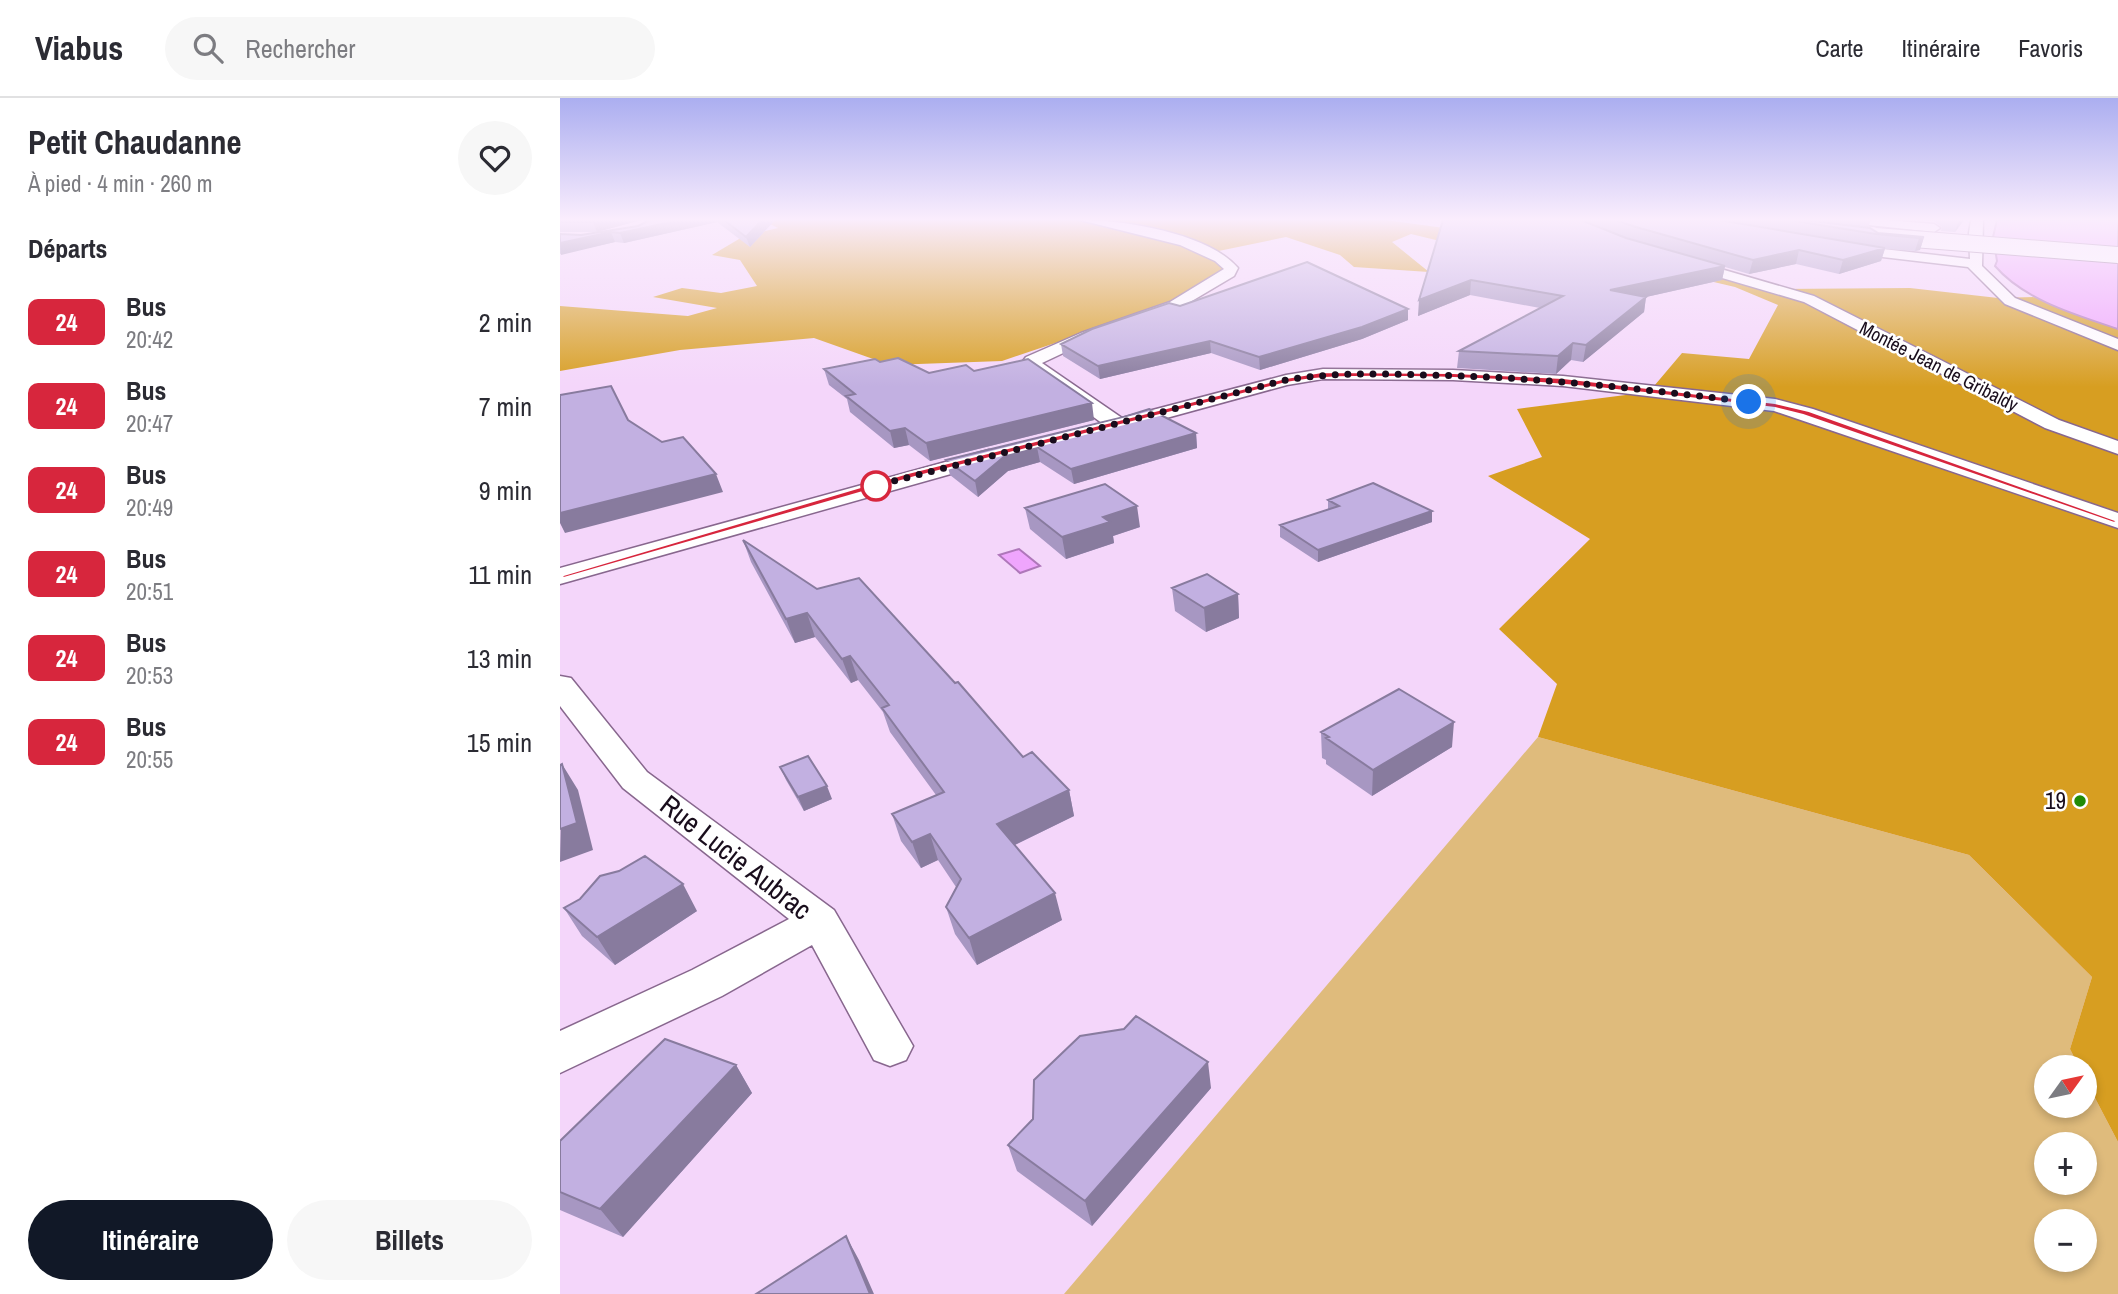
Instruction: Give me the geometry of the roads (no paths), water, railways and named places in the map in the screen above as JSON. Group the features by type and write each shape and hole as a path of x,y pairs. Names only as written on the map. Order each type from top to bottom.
{"street":[{"path":"1119,425 1035,366 1032,361 1087,336 1175,305 1224,276"},
{"name":"Montée Jean de Gribaldy","path":"1729,276 1809,299 2052,424 2118,448"},
{"path":"1984,276 2010,301 2118,345"},
{"path":"1092,431 1286,380 1322,374 1453,375 1563,381 1775,405 1806,413 2118,521"},
{"path":"560,576 1006,451"},
{"name":"Rue Lucie Aubrac","path":"560,685 635,780 820,920 890,1046"},
{"path":"560,1053 707,983 820,920"}],"place":[{"name":"19","path":"2080,801"}]}
